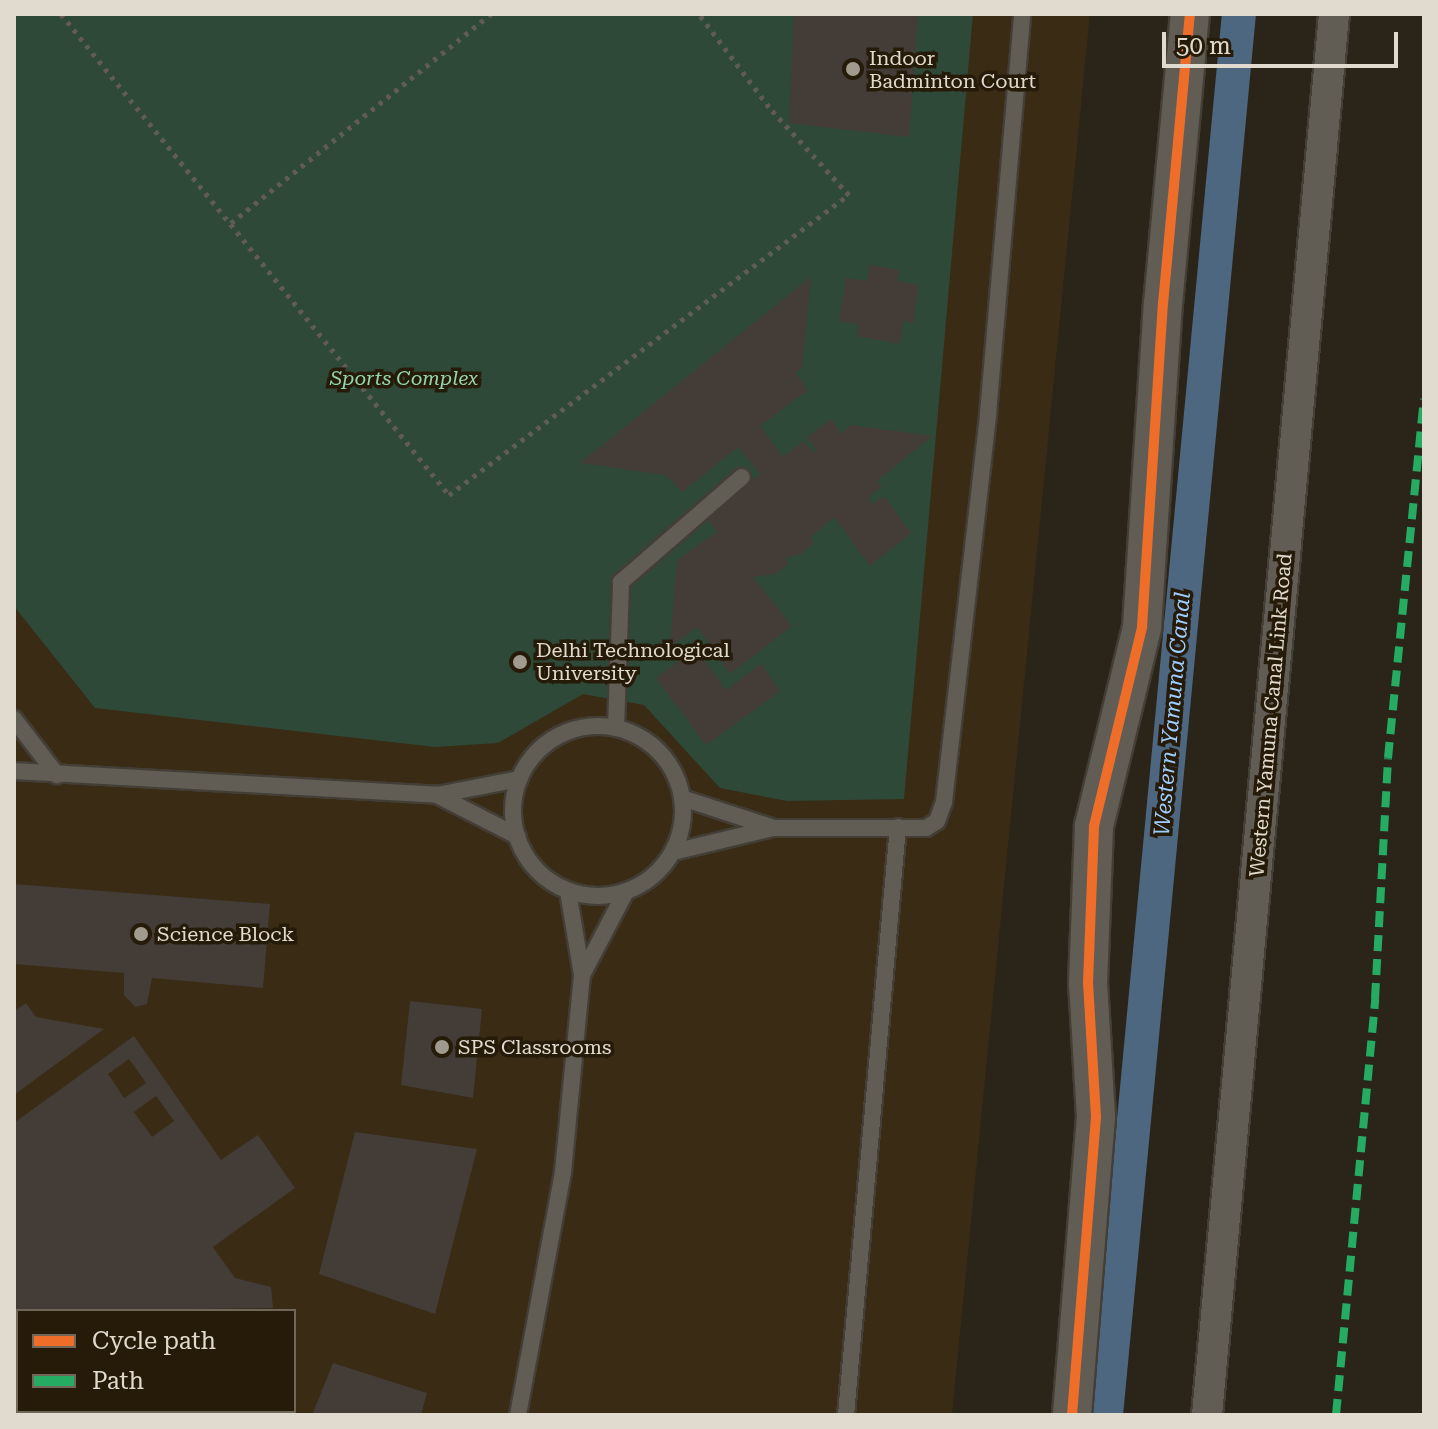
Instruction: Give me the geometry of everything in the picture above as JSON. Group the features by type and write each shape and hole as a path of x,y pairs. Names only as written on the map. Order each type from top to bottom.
{"street":[{"path":"1072,1415 1096,1117 1088,983 1094,826 1142,627 1163,304 1190,14"},
{"name":"Western Yamuna Canal Link Road","path":"1207,1415 1334,14"}],"lane":[{"path":"673,852 773,828 926,828 937,821 944,802 988,414 1022,14"},
{"path":"616,728 621,582 742,477"},
{"path":"14,719 57,775"},
{"path":"616,728 653,747 668,764 682,798 681,831 673,852 659,871 625,893 590,896 568,891 534,868 517,836 512,804 519,779 545,744 565,732 616,728"},
{"path":"14,771 437,795 519,779"},
{"path":"437,795 517,836"},
{"path":"682,798 773,828"},
{"path":"846,1415 898,827"},
{"path":"518,1415 563,1172 582,975 568,891"},
{"path":"582,975 625,893"}],"path":[{"path":"61,14 449,495 849,195 769,107 699,14"},
{"path":"231,223 491,14"}],"shaded area":[{"name":"Delhi Technological University","path":"14,14 1090,14 952,1415 14,1415"}],"green space":[{"name":"Sports Complex","path":"14,14 973,14 904,799 787,801 720,788 644,705 583,694 498,743 435,747 95,708 14,606"}],"building":[{"name":"Indoor Badminton Court","path":"794,14 918,14 909,137 789,123"},
{"path":"870,265 899,270 897,281 919,285 913,323 903,321 900,344 857,336 859,325 839,321 846,278 867,281"},
{"path":"811,277 802,368 796,373 808,390 760,426 783,457 803,441 813,453 817,450 807,437 831,419 841,434 851,425 932,436 877,481 882,486 868,498 873,504 884,496 911,533 870,566 834,517 810,538 814,542 801,554 785,558 789,564 775,574 753,577 792,626 730,674 697,627 670,647 677,560 717,532 706,516 760,474 738,447 682,492 666,475 580,463"},
{"path":"696,648 726,690 761,664 780,691 706,745 656,678"},
{"name":"Science Block","path":"14,884 270,904 263,988 152,978 147,1004 135,1007 124,995 124,973 14,964"},
{"name":"SPS Classrooms","path":"410,1001 482,1009 473,1098 401,1085"},
{"path":"26,1003 36,1017 104,1029 14,1095 14,1011"},
{"path":"134,1036 221,1160 258,1135 295,1188 213,1247 235,1278 271,1287 273,1308 16,1309 16,1413 149,1415 14,1415 14,1123","holes":["129,1059 146,1083 124,1098 108,1074","156,1096 174,1121 152,1137 134,1112"]},
{"path":"355,1132 477,1149 435,1314 319,1274"},
{"path":"333,1363 427,1393 421,1415 312,1415"}],"waterway":[{"name":"Western Yamuna Canal","path":"1106,1415 1239,14"}],"marked path":[{"path":"1336,1415 1375,999 1388,758 1424,399"}],"cycle path":[{"path":"1072,1415 1096,1117 1088,983 1094,826 1142,627 1163,304 1190,14"}],"place":[{"name":"Indoor Badminton Court","path":"853,69"},
{"name":"Delhi Technological University","path":"520,662"},
{"name":"Science Block","path":"141,934"},
{"name":"SPS Classrooms","path":"442,1047"}]}
